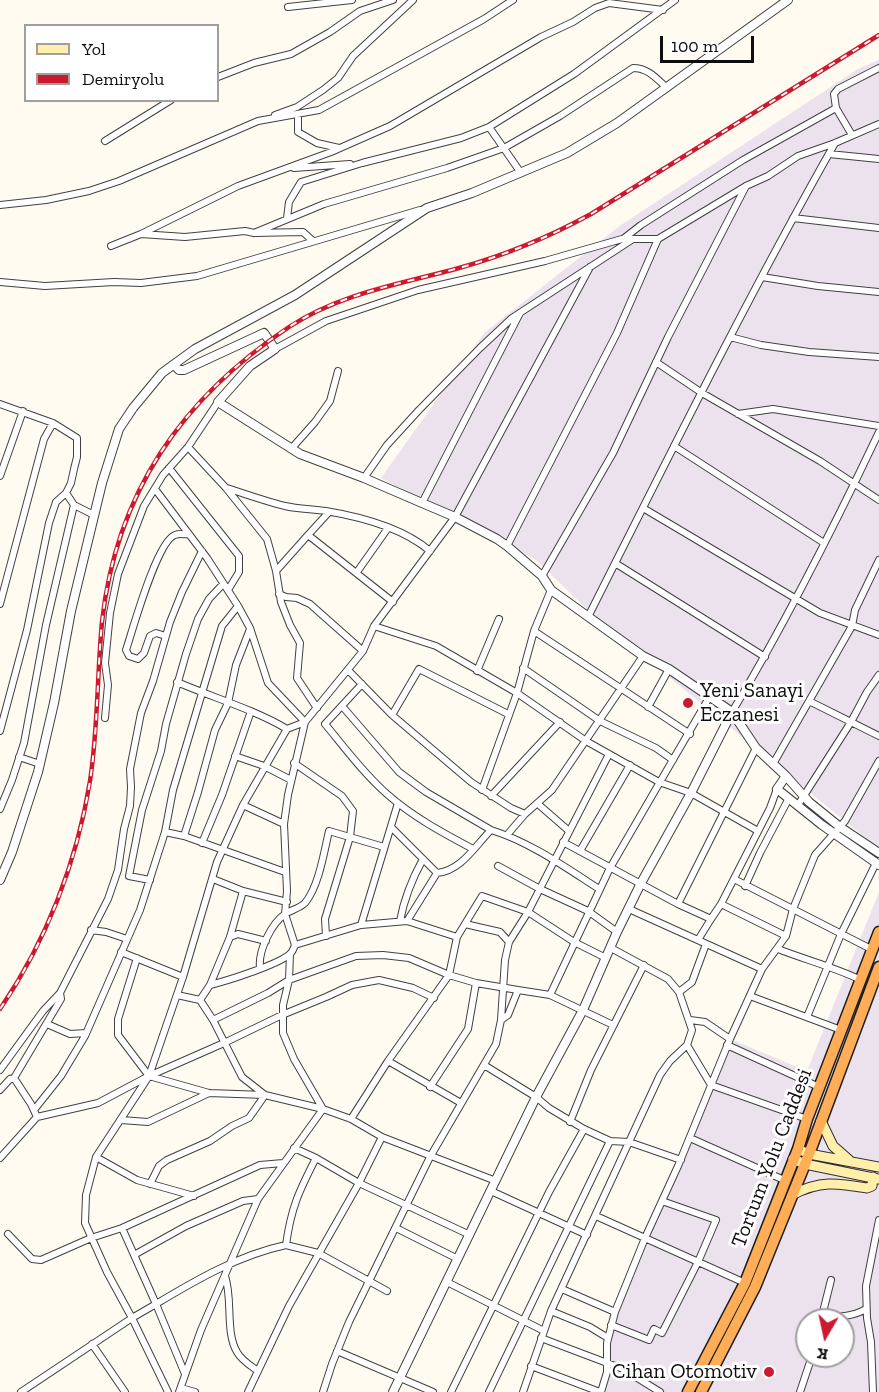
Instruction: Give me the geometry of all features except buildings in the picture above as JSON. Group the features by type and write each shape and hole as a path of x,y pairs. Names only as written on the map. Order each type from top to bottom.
{"highway":[{"name":"Tortum Yolu Caddesi","path":"701,1392 755,1287 792,1195 807,1119 879,932"},
{"name":"Tortum Yolu Caddesi","path":"688,1392 745,1283 784,1180 821,1121 879,967"}],"main road":[{"path":"821,1121 836,1151 851,1162"},
{"path":"801,1156 879,1167"},
{"path":"792,1195 815,1185 832,1183 867,1188 872,1186 876,1178 801,1156"}],"street":[{"path":"299,0 288,7 352,0"},
{"path":"219,77 254,63 291,54 330,32 360,11 393,0"},
{"path":"0,205 89,192 297,107 338,78 353,56 413,0"},
{"path":"258,121 319,110 484,19 513,0"},
{"path":"287,218 289,202 301,182 362,163 461,138 489,127 574,74 675,0"},
{"path":"0,282 45,286 114,282 141,283 197,276 472,193 567,153 667,88 788,0"},
{"path":"111,246 141,234 238,186 286,169 390,126 541,37 573,22 595,8 609,3 663,10"},
{"path":"254,233 324,204 447,168 504,148 560,116 633,68 642,68 667,88"},
{"path":"852,135 836,108 834,94 838,89 879,68"},
{"path":"105,141 168,102"},
{"path":"622,239 743,160 836,108"},
{"path":"298,114 298,132 317,143 339,148"},
{"path":"105,718 108,685 105,663 110,613 118,574 144,506 218,402 250,366 275,349 326,321 418,290 545,261 622,239 658,239 746,186 768,176 798,156 879,124"},
{"path":"489,127 521,173"},
{"path":"588,617 730,337 835,143"},
{"path":"829,154 879,159"},
{"path":"286,169 362,163"},
{"path":"542,576 613,453 656,362 746,186"},
{"path":"0,880 12,852 40,764 71,611 102,483 119,429 162,373 219,335 296,295 427,208"},
{"path":"793,218 879,228"},
{"path":"141,234 185,237 245,231 254,233 303,232 313,241"},
{"path":"364,478 387,445 480,348 520,313 633,239"},
{"path":"507,546 617,333 658,239"},
{"path":"296,945 285,914 287,902 284,824 294,763 305,722 363,651 374,626 456,517 590,267"},
{"path":"762,277 818,286 879,292"},
{"path":"422,503 520,313"},
{"path":"174,365 179,370 184,370 264,333 275,349"},
{"path":"730,337 780,348 879,357"},
{"path":"656,362 702,393 819,461 879,500"},
{"path":"291,449 330,401 338,371"},
{"path":"218,402 300,454 456,517 507,546 542,576 551,590 643,656 669,669 732,712 756,748 786,776 804,797 840,827 879,853"},
{"path":"0,404 53,423 76,438 77,457 71,483 66,493 56,502 49,523 27,630 0,731"},
{"path":"738,414 773,409 879,426"},
{"path":"0,476 23,411"},
{"path":"0,604 44,439 53,423"},
{"path":"393,1392 536,1097 583,1010 616,932 876,446 879,432"},
{"path":"674,446 824,543"},
{"path":"188,447 226,488 267,539 276,571 279,594 290,625 300,643 297,678 317,708"},
{"path":"169,468 239,556 239,572 228,591"},
{"path":"226,488 286,506 328,512 388,528 419,542 430,551"},
{"path":"155,489 202,551 238,606 250,628 268,683 305,722"},
{"path":"66,493 74,505 94,515"},
{"path":"0,809 24,743 46,625 74,505"},
{"path":"643,508 819,613 879,635"},
{"path":"276,571 328,512"},
{"path":"357,572 388,528"},
{"path":"166,636 156,633 150,636 144,653 138,659 129,656 126,650 164,544 175,535 189,534"},
{"path":"308,536 393,602"},
{"path":"0,1070 60,993 108,899 118,870 130,806 130,769 141,713 182,592 202,551"},
{"path":"773,764 852,626 855,610 879,560"},
{"path":"615,563 765,657"},
{"path":"150,880 129,876 142,810 161,751 177,682 198,619 209,599 224,584"},
{"path":"482,790 517,693 534,631 551,590"},
{"path":"279,594 310,604 363,651"},
{"path":"34,1110 61,1076 86,1033 127,939 150,880 165,832 173,790 222,626 238,606"},
{"path":"477,671 499,619"},
{"path":"374,626 436,646 517,693 586,741 659,782 691,793 758,831"},
{"path":"183,836 215,730 228,703 236,665 250,628"},
{"path":"534,631 690,734"},
{"path":"507,835 525,814 552,790 643,656"},
{"path":"523,668 600,721 656,748 673,760"},
{"path":"392,715 418,669 508,714"},
{"path":"648,707 669,669"},
{"path":"348,670 392,715 482,790 525,814"},
{"path":"798,805 852,723 867,692 879,675"},
{"path":"177,682 265,716 288,729"},
{"path":"362,684 325,724 352,758 386,794 445,834 473,849"},
{"path":"550,995 610,868 659,782 690,734 710,696"},
{"path":"809,701 879,736"},
{"path":"342,706 399,772 426,792 491,830 507,835 555,861 599,889"},
{"path":"202,843 222,795 251,711"},
{"path":"168,1392 91,1238 85,1223 84,1209 96,1157 148,1076 183,977 217,862 264,766 288,729 305,722"},
{"path":"491,796 560,722"},
{"path":"678,904 756,748"},
{"path":"323,1392 349,1322 430,1157 495,1044 501,1020 505,960 509,942 528,912 609,754"},
{"path":"235,756 264,766 291,780"},
{"path":"19,758 40,764"},
{"path":"531,1366 600,1392 606,1372 608,1338 615,1312 729,1042 762,969 786,936 793,909 815,855 840,827 879,761"},
{"path":"294,763 342,796 353,811 350,837 325,919 326,936"},
{"path":"580,851 630,765"},
{"path":"698,940 721,904 770,808 777,789 786,776"},
{"path":"777,789 834,834 878,864 841,934 807,1017"},
{"path":"745,886 789,798"},
{"path":"361,925 398,803"},
{"path":"538,804 569,831"},
{"path":"243,805 284,824"},
{"path":"390,827 437,873"},
{"path":"404,921 437,873 447,872 457,867 491,830"},
{"path":"260,968 266,941 276,921 304,904 315,883 329,831 384,847"},
{"path":"165,832 183,836 285,872"},
{"path":"564,842 678,904 711,918"},
{"path":"404,921 409,888 423,859"},
{"path":"498,866 588,911 616,932"},
{"path":"213,879 243,891 287,902"},
{"path":"734,879 873,950"},
{"path":"200,1000 210,985 230,937 243,891"},
{"path":"351,1119 388,1061 449,975 457,937 482,896 528,912 574,942 606,958"},
{"path":"721,904 786,936"},
{"path":"629,909 762,969"},
{"path":"210,985 260,968 290,954 296,945 344,928 404,921 457,937"},
{"path":"465,924 500,932 509,942"},
{"path":"91,930 127,939"},
{"path":"230,937 238,934 266,941"},
{"path":"680,992 692,982 705,944"},
{"path":"523,1392 551,1311 628,1142 660,1076 670,1061 687,1045 692,1030 680,992 668,979 610,948"},
{"path":"777,949 861,980"},
{"path":"121,952 183,977"},
{"path":"290,954 289,980 282,1014 283,1033 323,1109"},
{"path":"213,1020 289,980 356,956 383,955 408,958 449,975 476,983 550,995 613,1025"},
{"path":"137,958 118,1018 118,1035 148,1076 210,1093 265,1095 323,1109 351,1119 382,1137 430,1157 496,1181"},
{"path":"570,1122 591,1070 644,965"},
{"path":"0,1158 37,1118 98,1102 148,1076 224,1043 282,1014 352,985 379,980 412,988 434,998"},
{"path":"430,1087 468,1029 476,983"},
{"path":"501,1020 508,1015 518,990"},
{"path":"0,1090 10,1079 14,1078 61,999 60,993"},
{"path":"177,994 200,1000 213,1020 242,1077 265,1095"},
{"path":"750,996 842,1030"},
{"path":"690,1020 705,1022 729,1042 819,1087"},
{"path":"47,1024 70,1034 86,1033"},
{"path":"687,1045 711,1085 807,1119"},
{"path":"388,1061 461,1103"},
{"path":"484,1065 584,1129 610,1141 628,1142 681,1160"},
{"path":"14,1078 37,1118"},
{"path":"121,1120 148,1122 210,1093"},
{"path":"150,1184 159,1166 167,1160 210,1141 249,1118 265,1095"},
{"path":"195,1392 180,1390 201,1330 258,1199 323,1109"},
{"path":"451,1392 539,1213 584,1129"},
{"path":"248,1392 289,1306 359,1184 382,1137"},
{"path":"690,1138 784,1180"},
{"path":"489,1392 610,1141"},
{"path":"294,1148 316,1158 359,1184 470,1235"},
{"path":"96,1157 137,1180 194,1196"},
{"path":"285,1245 290,1214 316,1158"},
{"path":"8,1234 36,1261 122,1228 260,1165 284,1163"},
{"path":"491,1191 587,1235"},
{"path":"134,1255 186,1226 243,1201 258,1199"},
{"path":"611,1325 649,1340 654,1329 662,1333 698,1262 716,1220 662,1201"},
{"path":"596,1216 745,1283"},
{"path":"873,1392 871,1342 866,1309 867,1275 879,1220"},
{"path":"122,1228 185,1374"},
{"path":"396,1228 458,1259"},
{"path":"21,1392 31,1389 92,1344 187,1285 230,1264 285,1245 318,1252 387,1291"},
{"path":"225,1276 234,1347 240,1358 258,1371"},
{"path":"824,1308 831,1280"},
{"path":"447,1282 523,1320 543,1335 623,1369 660,1392"},
{"path":"562,1289 615,1312"},
{"path":"855,1315 866,1309"},
{"path":"551,1311 590,1327 608,1338"},
{"path":"92,1344 125,1392"},
{"path":"337,1351 433,1392"},
{"path":"800,1392 808,1368"}],"shaded area":[{"path":"879,60 879,849 593,615 536,560 381,478 485,332 621,225 858,69"},
{"path":"879,892 879,1392 598,1392 607,1375 614,1322 730,1039 807,1071"}],"railway":[{"path":"0,1009 17,983 45,929 77,841 93,761 102,622 110,575 122,531 139,491 161,453 187,418 217,385 251,355 309,315 372,291 494,257 559,230 591,214 879,35"}],"place":[{"name":"Yeni Sanayi Eczanesi","path":"688,703"},
{"name":"Cihan Otomotiv","path":"769,1372"}]}
